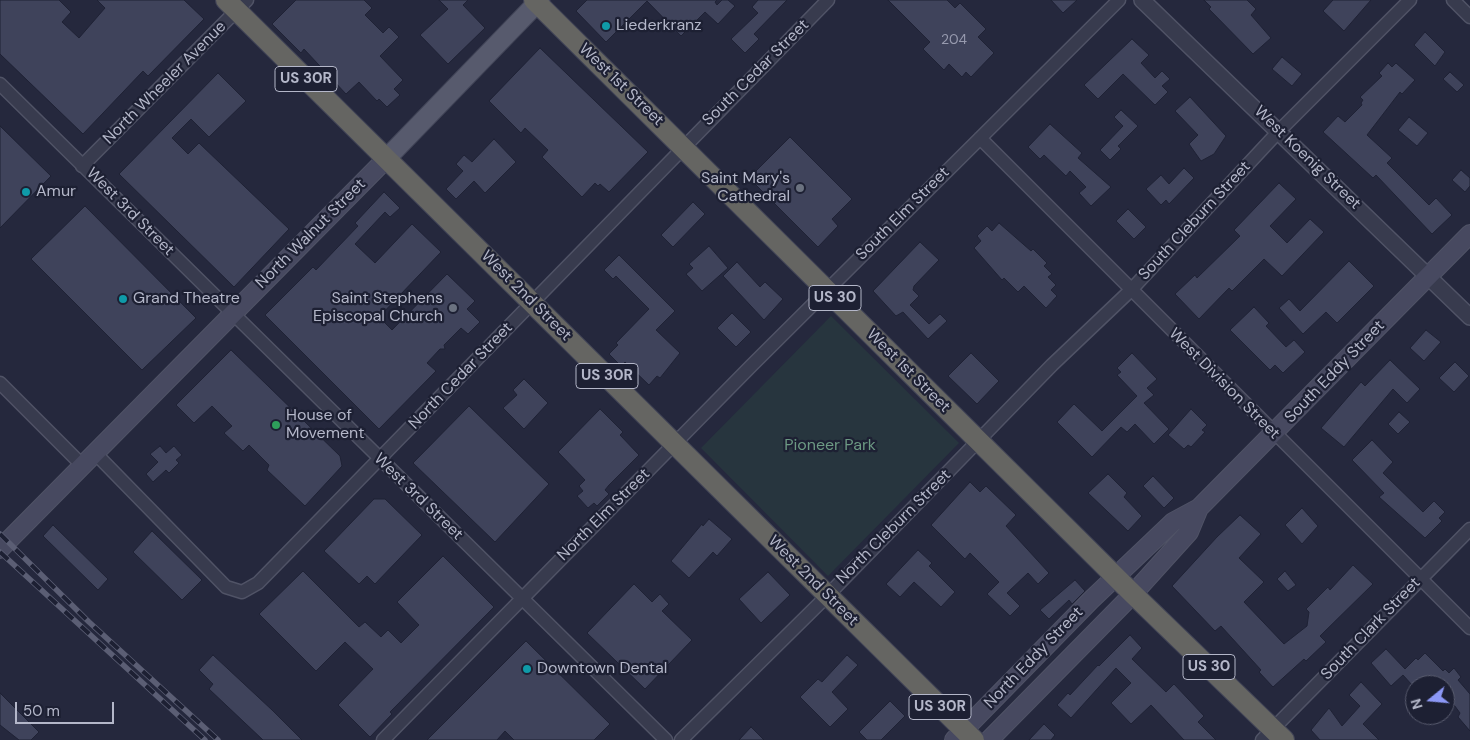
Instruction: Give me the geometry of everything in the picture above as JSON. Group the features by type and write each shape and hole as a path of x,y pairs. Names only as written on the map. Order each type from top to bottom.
{"highway":[{"name":"West 1st Street","path":"537,1 1116,577 1273,736"},
{"name":"West 2nd Street","path":"237,4 387,158 827,596 964,737"}],"main road":[{"name":"North Walnut Street","path":"0,548 387,158 537,1"},
{"name":"South Eddy Street","path":"1116,577 1173,522 1199,508 1470,234"},
{"name":"South Eddy Street","path":"1133,594 1188,532 1199,508"},
{"name":"North Eddy Street","path":"964,737 1116,577"},
{"name":"North Eddy Street","path":"989,740 1133,594"}],"street":[{"name":"South Cedar Street","path":"683,146 828,0"},
{"name":"South Elm Street","path":"827,290 1119,0"},
{"name":"West Koenig Street","path":"1142,0 1470,317"},
{"name":"South Cleburn Street","path":"979,441 1052,365 1131,290 1279,131 1410,0"},
{"path":"1452,0 1470,17"},
{"name":"North Wheeler Avenue","path":"82,166 237,4"},
{"name":"West 3rd Street","path":"0,84 666,740"},
{"name":"West Division Street","path":"980,138 1470,628"},
{"name":"North Cedar Street","path":"95,453 226,587 242,592 258,583 683,146"},
{"name":"North Elm Street","path":"382,740 827,290"},
{"path":"0,384 82,465"},
{"name":"North Cleburn Street","path":"681,740 827,596 979,441"},
{"name":"South Clark Street","path":"1273,736 1420,579 1470,529"}],"green space":[{"name":"Pioneer Park","path":"831,316 959,443 828,576 701,448"}],"building":[{"path":"0,0 59,0 71,12 62,22 79,38 105,8 97,0 184,0 204,19 148,76 143,71 83,134 0,54"},
{"path":"296,0 364,0 372,8 365,15 383,33 389,27 399,37 380,56 403,80 394,89 400,95 387,107 379,99 377,101 359,82 346,94 304,49 301,53 272,24"},
{"path":"439,0 468,0 463,5 485,28 448,64 420,35 448,9"},
{"path":"587,0 717,0 715,2 717,5 722,0 728,0 735,6 718,24 705,12 681,36 647,1 606,42 576,11"},
{"path":"758,0 787,0 754,34 759,39 745,53 731,39 758,13 752,7"},
{"path":"888,0 947,0 955,8 960,3 986,29 978,37 994,53 971,77 966,72 962,77 949,64 944,70 923,49 930,42"},
{"path":"1051,0 1077,0 1063,13"},
{"path":"1204,0 1247,0 1256,9 1251,15 1271,38 1253,54 1209,9 1211,7"},
{"path":"1333,0 1371,0 1344,31 1323,11"},
{"path":"1425,32 1445,52 1435,66 1414,45"},
{"path":"1132,39 1149,55 1141,63 1155,78 1162,71 1170,79 1162,86 1168,92 1155,105 1123,74 1098,99 1084,85"},
{"path":"540,48 648,152 609,192 600,184 598,186 595,183 582,197 542,157 548,150 525,128 521,133 489,101"},
{"path":"1282,57 1302,74 1292,86 1272,69"},
{"path":"1388,63 1392,67 1396,63 1415,80 1402,94 1400,92 1367,135 1392,158 1387,163 1429,205 1436,198 1452,215 1432,234 1376,175 1373,178 1323,132 1338,116 1345,122 1362,105 1363,100 1360,97 1382,76 1379,73"},
{"path":"1450,72 1464,85 1457,92 1443,79"},
{"path":"218,73 246,101 209,137 191,119 172,138 188,154 199,143 289,229 234,287 119,174"},
{"path":"1190,97 1226,136 1214,154 1201,161 1189,144 1198,135 1175,111"},
{"path":"1121,110 1138,126 1118,146 1121,149 1110,160 1100,150 1123,126 1114,117"},
{"path":"1409,117 1428,133 1417,146 1398,130"},
{"path":"1050,124 1082,153 1078,158 1111,187 1091,206 1079,193 1086,187 1070,171 1066,176 1044,155 1040,159 1028,147"},
{"path":"0,126 51,176 0,228"},
{"name":"Saint Mary's Cathedral","path":"790,137 852,199 832,219 838,226 818,247 749,178"},
{"path":"494,139 516,162 485,193 474,181 456,199 446,189 463,171 456,164 464,155 472,162"},
{"path":"1184,168 1194,178 1169,204 1166,200 1161,205 1146,189 1161,175 1169,184"},
{"path":"1461,170 1470,178 1470,186 1465,192 1452,180"},
{"path":"1279,183 1296,199 1270,226 1287,243 1310,219 1324,232 1282,276 1264,259 1232,291 1229,288 1199,319 1175,294 1195,275 1197,278 1240,236 1234,230"},
{"path":"384,192 400,208 390,217 385,212 355,244 375,263 412,224 441,252 379,317 392,330 447,274 475,301 467,309 480,322 468,334 461,328 444,345 445,349 440,349 427,363 436,371 379,429 265,315 313,267 316,270 358,226 355,223"},
{"path":"693,202 705,214 673,247 661,235"},
{"path":"85,206 196,318 142,370 31,259"},
{"path":"1128,209 1146,227 1134,239 1116,221"},
{"path":"999,223 1031,251 1033,249 1047,263 1044,266 1052,274 1048,277 1056,285 1051,290 1057,296 1046,308 1024,286 1018,292 1004,278 1002,280 974,248 981,241 977,236 987,226 992,231"},
{"path":"920,242 939,260 914,286 913,290 919,296 910,305 929,324 940,314 947,321 928,339 903,312 896,316 873,291"},
{"path":"709,246 728,268 702,291 686,274 693,268 689,264"},
{"path":"619,255 675,311 656,330 680,353 660,378 657,376 649,385 625,362 621,366 609,354 618,345 616,343 649,309 616,276 613,279 604,270"},
{"path":"1349,261 1374,286 1337,323 1326,312 1303,334 1279,308 1289,299 1300,311"},
{"path":"737,262 760,287 765,282 783,299 764,320 723,276"},
{"path":"1254,307 1269,323 1266,326 1286,347 1294,340 1305,352 1283,373 1275,365 1270,370 1230,330"},
{"path":"732,313 751,332 736,347 717,328"},
{"path":"1426,330 1441,342 1424,361 1410,348"},
{"path":"231,350 340,456 342,466 305,506 267,470 269,465 249,445 243,451 224,433 232,426 212,406 194,423 176,405"},
{"path":"971,353 999,381 977,404 948,376"},
{"path":"1132,353 1157,379 1147,388 1154,395 1144,403 1169,429 1154,444 1135,424 1127,432 1121,427 1092,457 1057,422 1074,404 1102,431 1137,396 1117,375 1121,372 1117,368"},
{"path":"1390,360 1420,389 1407,403 1393,389 1344,447 1321,428 1361,382 1365,386"},
{"path":"1455,362 1469,376 1454,392 1439,378"},
{"path":"524,379 548,403 524,429 503,408 517,395 513,390"},
{"path":"469,406 549,484 495,542 413,463"},
{"path":"600,409 623,432 620,435 639,455 605,490 609,494 597,506 594,503 588,508 577,496 583,491 579,486 585,480 558,452"},
{"path":"1191,409 1207,425 1202,430 1205,432 1191,447 1188,445 1184,449 1168,435"},
{"path":"1399,412 1410,422 1398,434 1388,424"},
{"path":"1372,440 1393,462 1383,473 1423,512 1434,501 1445,512 1439,518 1442,521 1425,538 1379,497 1384,493 1352,460"},
{"path":"160,446 166,453 174,446 182,455 176,460 179,463 169,473 166,470 153,482 146,474 158,462 150,454"},
{"path":"1108,474 1127,493 1124,497 1142,516 1128,531 1088,493"},
{"path":"1153,476 1174,498 1164,508 1143,486"},
{"path":"970,482 980,492 986,486 1016,515 1006,526 1049,573 1038,584 1028,573 1007,593 1020,606 1010,616 987,594 999,582 970,553 965,559 931,525"},
{"path":"374,499 385,499 422,535 375,584 367,576 359,584 324,551"},
{"path":"1302,508 1318,526 1302,544 1285,525"},
{"path":"1240,515 1261,534 1239,558 1264,582 1244,602 1284,644 1307,626 1309,612 1306,609 1328,587 1330,590 1353,565 1373,584 1320,636 1326,642 1306,661 1304,659 1273,687 1259,672 1261,670 1221,626 1215,631 1172,586"},
{"path":"709,519 732,539 717,556 713,552 689,578 671,561 702,524 703,526"},
{"path":"53,525 108,579 98,590 43,536"},
{"path":"152,531 202,580 182,600 133,552"},
{"path":"918,550 932,563 929,566 955,592 941,607 914,582 900,597 886,584"},
{"path":"443,556 494,607 390,712 392,714 370,737 338,705 373,669 345,642 316,671 259,614 303,571 359,627 365,622 381,637 388,630 401,643 419,625 397,602"},
{"path":"1285,571 1296,585 1288,591 1277,579"},
{"path":"768,572 790,595 761,623 739,599"},
{"path":"1075,580 1085,591 1072,604 1069,600 1049,619 1040,610"},
{"path":"634,584 652,602 660,594 669,604 662,611 692,640 645,689 587,633"},
{"path":"1130,635 1142,648 1132,659 1166,692 1174,684 1204,716 1198,722 1216,740 1184,740 1151,705 1131,724 1111,703 1131,683 1116,668 1071,718 1057,705 1068,693 1070,695"},
{"name":"Downtown Dental","path":"526,641 610,724 594,740 514,740 505,731 497,740 427,740"},
{"path":"1386,649 1405,669 1416,658 1418,660 1425,653 1443,671 1445,669 1449,673 1454,668 1461,677 1458,680 1470,694 1470,731 1458,717 1460,713 1455,706 1455,675 1405,675 1405,677 1403,675 1391,686 1371,663"},
{"path":"213,655 302,740 263,740 209,689 213,684 199,670"},
{"path":"847,655 858,665 832,692 848,709 830,727 800,697 818,679 822,682"},
{"path":"1361,682 1382,704 1363,724 1379,740 1320,740 1311,730 1329,708 1342,726 1360,706 1349,695"},
{"path":"0,693 39,732 31,740 19,740 0,725"},
{"path":"890,701 905,716 881,740 867,740 859,732"},
{"path":"1044,724 1055,735 1051,740 1029,740"},
{"path":"751,727 764,740 739,740"}],"railway":[{"path":"0,534 89,622 218,740"},
{"path":"0,552 205,740"}],"place":[{"name":"Liederkranz","path":"606,26"},
{"name":"Saint Mary's Cathedral","path":"800,188"},
{"name":"Amur","path":"26,192"},
{"name":"Grand Theatre","path":"123,299"},
{"name":"Saint Stephens Episcopal Church","path":"453,308"},
{"name":"House of Movement","path":"276,425"},
{"name":"Downtown Dental","path":"527,669"}]}
